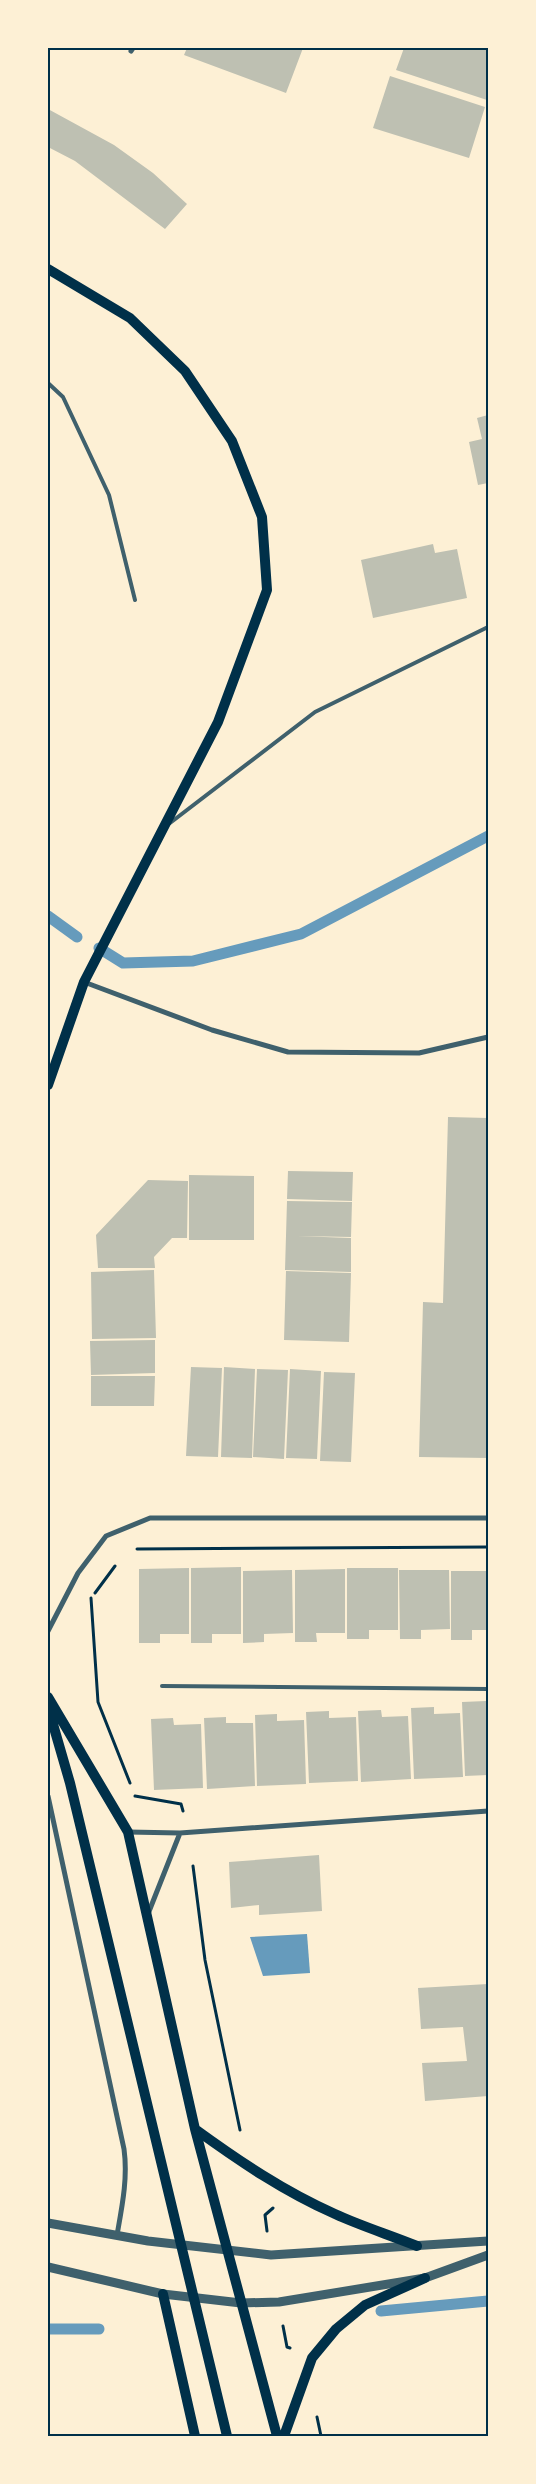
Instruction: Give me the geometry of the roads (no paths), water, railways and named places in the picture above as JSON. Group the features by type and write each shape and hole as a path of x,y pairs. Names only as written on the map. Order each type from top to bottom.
{"main road":[{"path":"48,269 130,318 185,372 232,441 262,517 267,590 218,722 84,982 48,1085"},
{"path":"48,1697 128,1832 195,2129 277,2436"},
{"path":"48,1707 70,1783 227,2436"},
{"path":"195,2129 242,2163 291,2192 335,2215 416,2246"},
{"path":"284,2436 312,2358 336,2329 365,2305 425,2278"},
{"path":"163,2294 195,2436"}],"street":[{"path":"84,982 212,1030 288,1052 419,1053 488,1037"},
{"path":"48,1631 78,1573 106,1536 150,1518 488,1518"},
{"path":"48,1796 124,2149 126,2162 123,2201 116,2235"},
{"path":"128,1832 180,1833 488,1812"},
{"path":"147,1915 180,1833"},
{"path":"48,2222 116,2235 228,2251 271,2255 488,2241"},
{"path":"48,2267 163,2294 241,2303 279,2302 425,2278 488,2255"}],"lane":[{"path":"48,383 63,397 109,495 135,600"},
{"path":"163,827 182,815 315,712 488,627"},
{"path":"162,1686 488,1689"},
{"path":"48,1790 48,1796"}],"water":[{"path":"307,1934 310,1973 263,1976 250,1937"}],"waterway":[{"path":"99,948 123,963 193,961 301,934 488,836"},
{"path":"48,916 77,937"},
{"path":"381,2311 488,2301"},
{"path":"48,2329 99,2329"}]}
